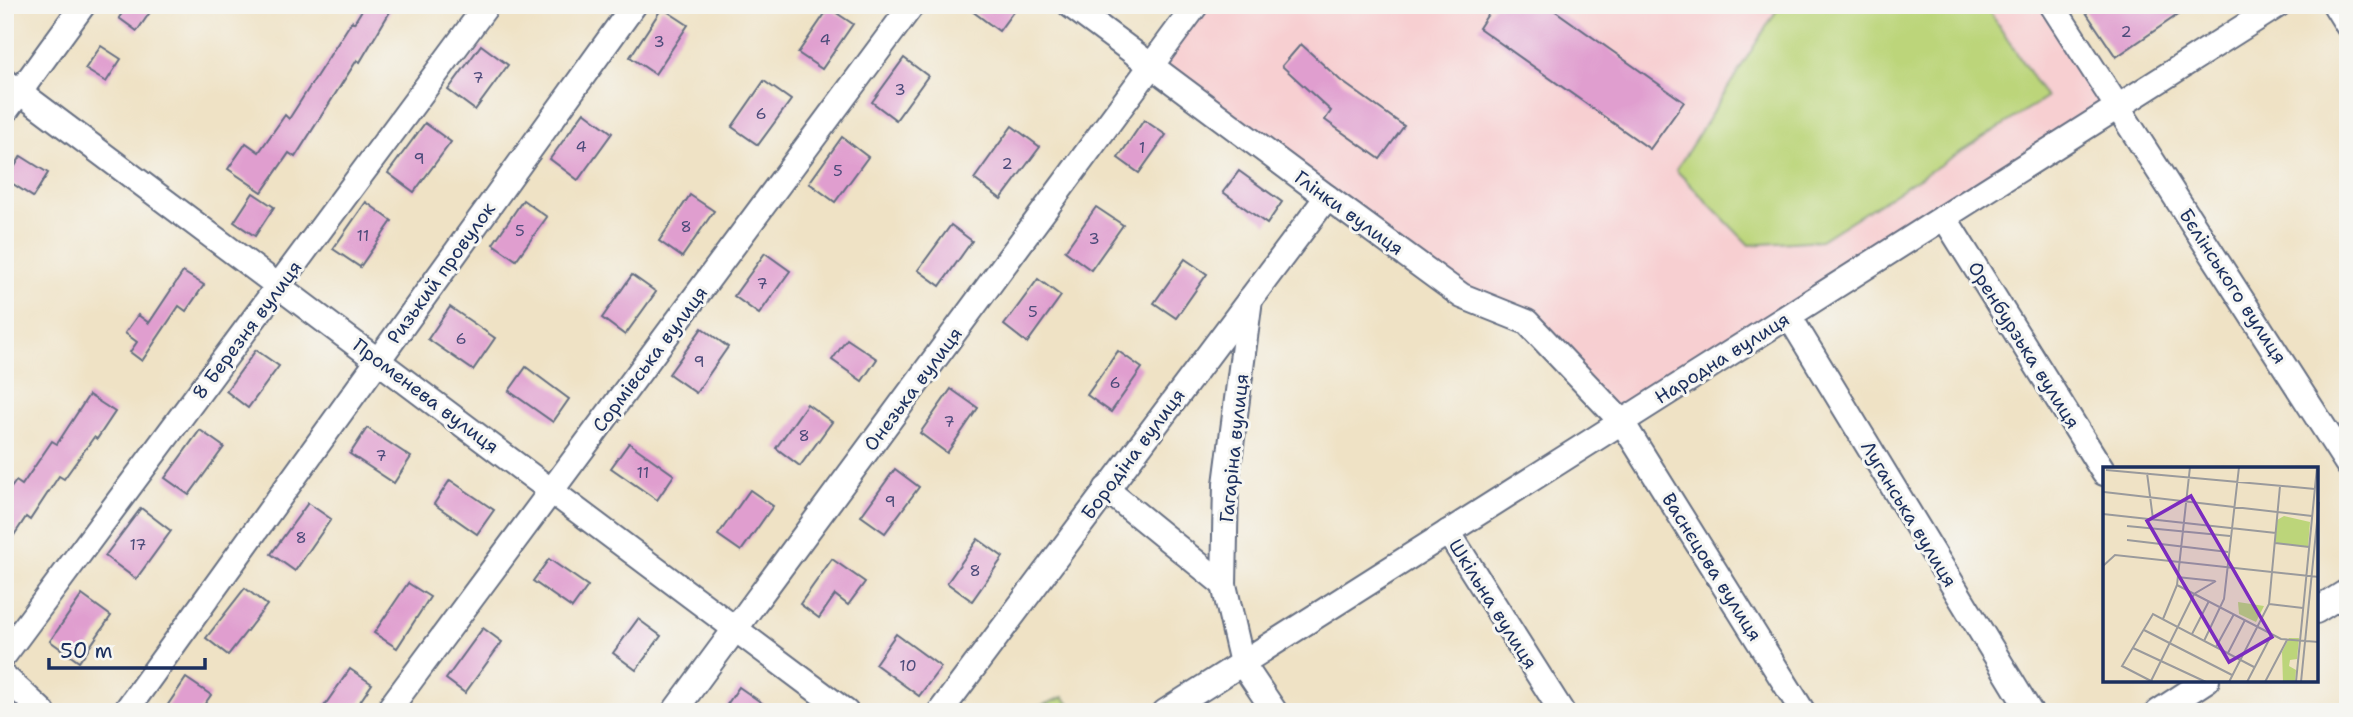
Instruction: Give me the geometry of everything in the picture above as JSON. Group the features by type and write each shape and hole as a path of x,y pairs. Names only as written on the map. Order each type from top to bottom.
{"street":[{"path":"5,112 13,87 83,5"},
{"name":"8 Березня вулиця","path":"10,639 280,287 487,5"},
{"name":"Ризький провулок","path":"125,712 634,5"},
{"name":"Сормівська вулиця","path":"387,712 912,5"},
{"name":"Глінки вулиця","path":"1070,5 1462,296 1527,321 1622,422"},
{"name":"Онезька вулиця","path":"674,712 1196,5"},
{"path":"2052,5 2119,106"},
{"name":"Народна вулиця","path":"1166,712 2278,5"},
{"path":"2334,5 2348,26"},
{"name":"Променева вулиця","path":"13,87 846,712"},
{"name":"Бєлінського вулиця","path":"2119,106 2348,465"},
{"name":"Бородіна вулиця","path":"940,712 1327,197"},
{"name":"Оренбурзька вулиця","path":"1944,217 2103,469"},
{"name":"Гагаріна вулиця","path":"1251,298 1226,484 1224,585 1242,663 1275,712"},
{"name":"Луганська вулиця","path":"1788,316 2030,712"},
{"name":"Васнєцова вулиця","path":"1622,422 1803,712"},
{"path":"1106,489 1224,585"},
{"name":"Шкільна вулиця","path":"1448,532 1562,712"},
{"path":"2318,610 2348,591"},
{"path":"5,677 43,712"},
{"path":"2158,712 2204,682"}],"shaded area":[{"path":"1196,5 1780,5 1676,170 2045,97 1985,5 2052,5 2119,106 1622,422 1527,322 1462,296 1152,66"}],"green space":[{"path":"1780,5 1985,5 2046,98 1821,240 1749,245 1676,170"},
{"path":"1063,697 1077,712 1026,712"}],"building":[{"path":"127,5 155,5 137,31 119,18"},
{"path":"365,5 394,5 360,62 357,60 295,157 289,153 262,192 228,169 246,143 259,152 285,115 289,119"},
{"path":"964,5 1018,5 999,31"},
{"path":"1494,5 1547,5 1684,102 1650,149 1479,28"},
{"path":"2081,5 2192,5 2116,57"},
{"path":"662,8 688,25 655,74 630,57"},
{"path":"829,8 853,24 822,69 798,53"},
{"path":"1301,44 1340,80 1404,126 1380,159 1325,120 1331,111 1282,66"},
{"path":"481,45 508,65 475,110 448,90"},
{"path":"101,46 121,59 106,82 85,69"},
{"path":"904,58 928,76 896,120 872,102"},
{"path":"764,81 791,100 758,145 732,127"},
{"path":"584,112 612,133 578,180 550,159"},
{"path":"1144,120 1166,135 1139,173 1118,158"},
{"path":"425,123 451,142 414,192 388,173"},
{"path":"1012,126 1040,147 1001,199 974,179"},
{"path":"842,137 868,157 835,202 809,183"},
{"path":"21,156 48,173 33,197 7,180"},
{"path":"1239,171 1282,202 1267,224 1223,192"},
{"path":"253,193 274,207 255,236 234,222"},
{"path":"690,195 714,211 682,257 659,241"},
{"path":"523,200 547,217 516,260 493,244"},
{"path":"366,202 392,221 360,267 333,249"},
{"path":"1096,207 1123,225 1091,270 1065,251"},
{"path":"951,225 972,241 940,286 918,270"},
{"path":"765,253 790,271 759,314 734,296"},
{"path":"1185,259 1207,274 1176,318 1154,303"},
{"path":"183,272 204,285 186,311 179,306 142,361 130,352 137,342 125,333 138,315 149,323"},
{"path":"632,275 656,292 625,335 602,318"},
{"path":"1038,279 1061,296 1027,343 1004,325"},
{"path":"450,307 495,338 473,370 428,339"},
{"path":"702,328 728,347 696,393 669,374"},
{"path":"847,339 877,359 862,381 832,360"},
{"path":"256,350 279,366 248,408 226,391"},
{"path":"1118,351 1142,368 1111,412 1087,395"},
{"path":"526,367 569,399 553,422 509,391"},
{"path":"951,389 978,408 947,453 920,433"},
{"path":"89,395 115,412 64,479 59,476 30,520 26,517 5,549 5,496 16,481 22,485 52,441 57,444"},
{"path":"807,404 832,422 800,466 776,448"},
{"path":"367,428 411,457 394,483 350,454"},
{"path":"200,430 224,447 189,495 165,478"},
{"path":"629,443 674,475 657,500 611,468"},
{"path":"895,469 919,487 885,533 861,516"},
{"path":"450,480 494,510 477,534 434,504"},
{"path":"750,490 773,506 741,551 718,535"},
{"path":"308,503 331,519 295,571 271,554"},
{"path":"141,508 171,531 136,579 105,556"},
{"path":"978,539 1003,557 972,601 947,583"},
{"path":"549,559 588,586 572,608 533,581"},
{"path":"832,559 865,582 848,605 835,595 819,618 800,604"},
{"path":"408,583 430,597 397,648 374,633"},
{"path":"245,588 267,605 228,655 206,638"},
{"path":"82,595 111,616 79,662 50,641"},
{"path":"638,619 661,636 636,670 613,653"},
{"path":"483,628 502,642 465,693 446,679"},
{"path":"896,634 941,667 919,696 875,664"},
{"path":"350,669 372,684 353,712 320,712"},
{"path":"186,678 211,695 199,712 163,712"},
{"path":"739,687 775,712 722,712"}]}
